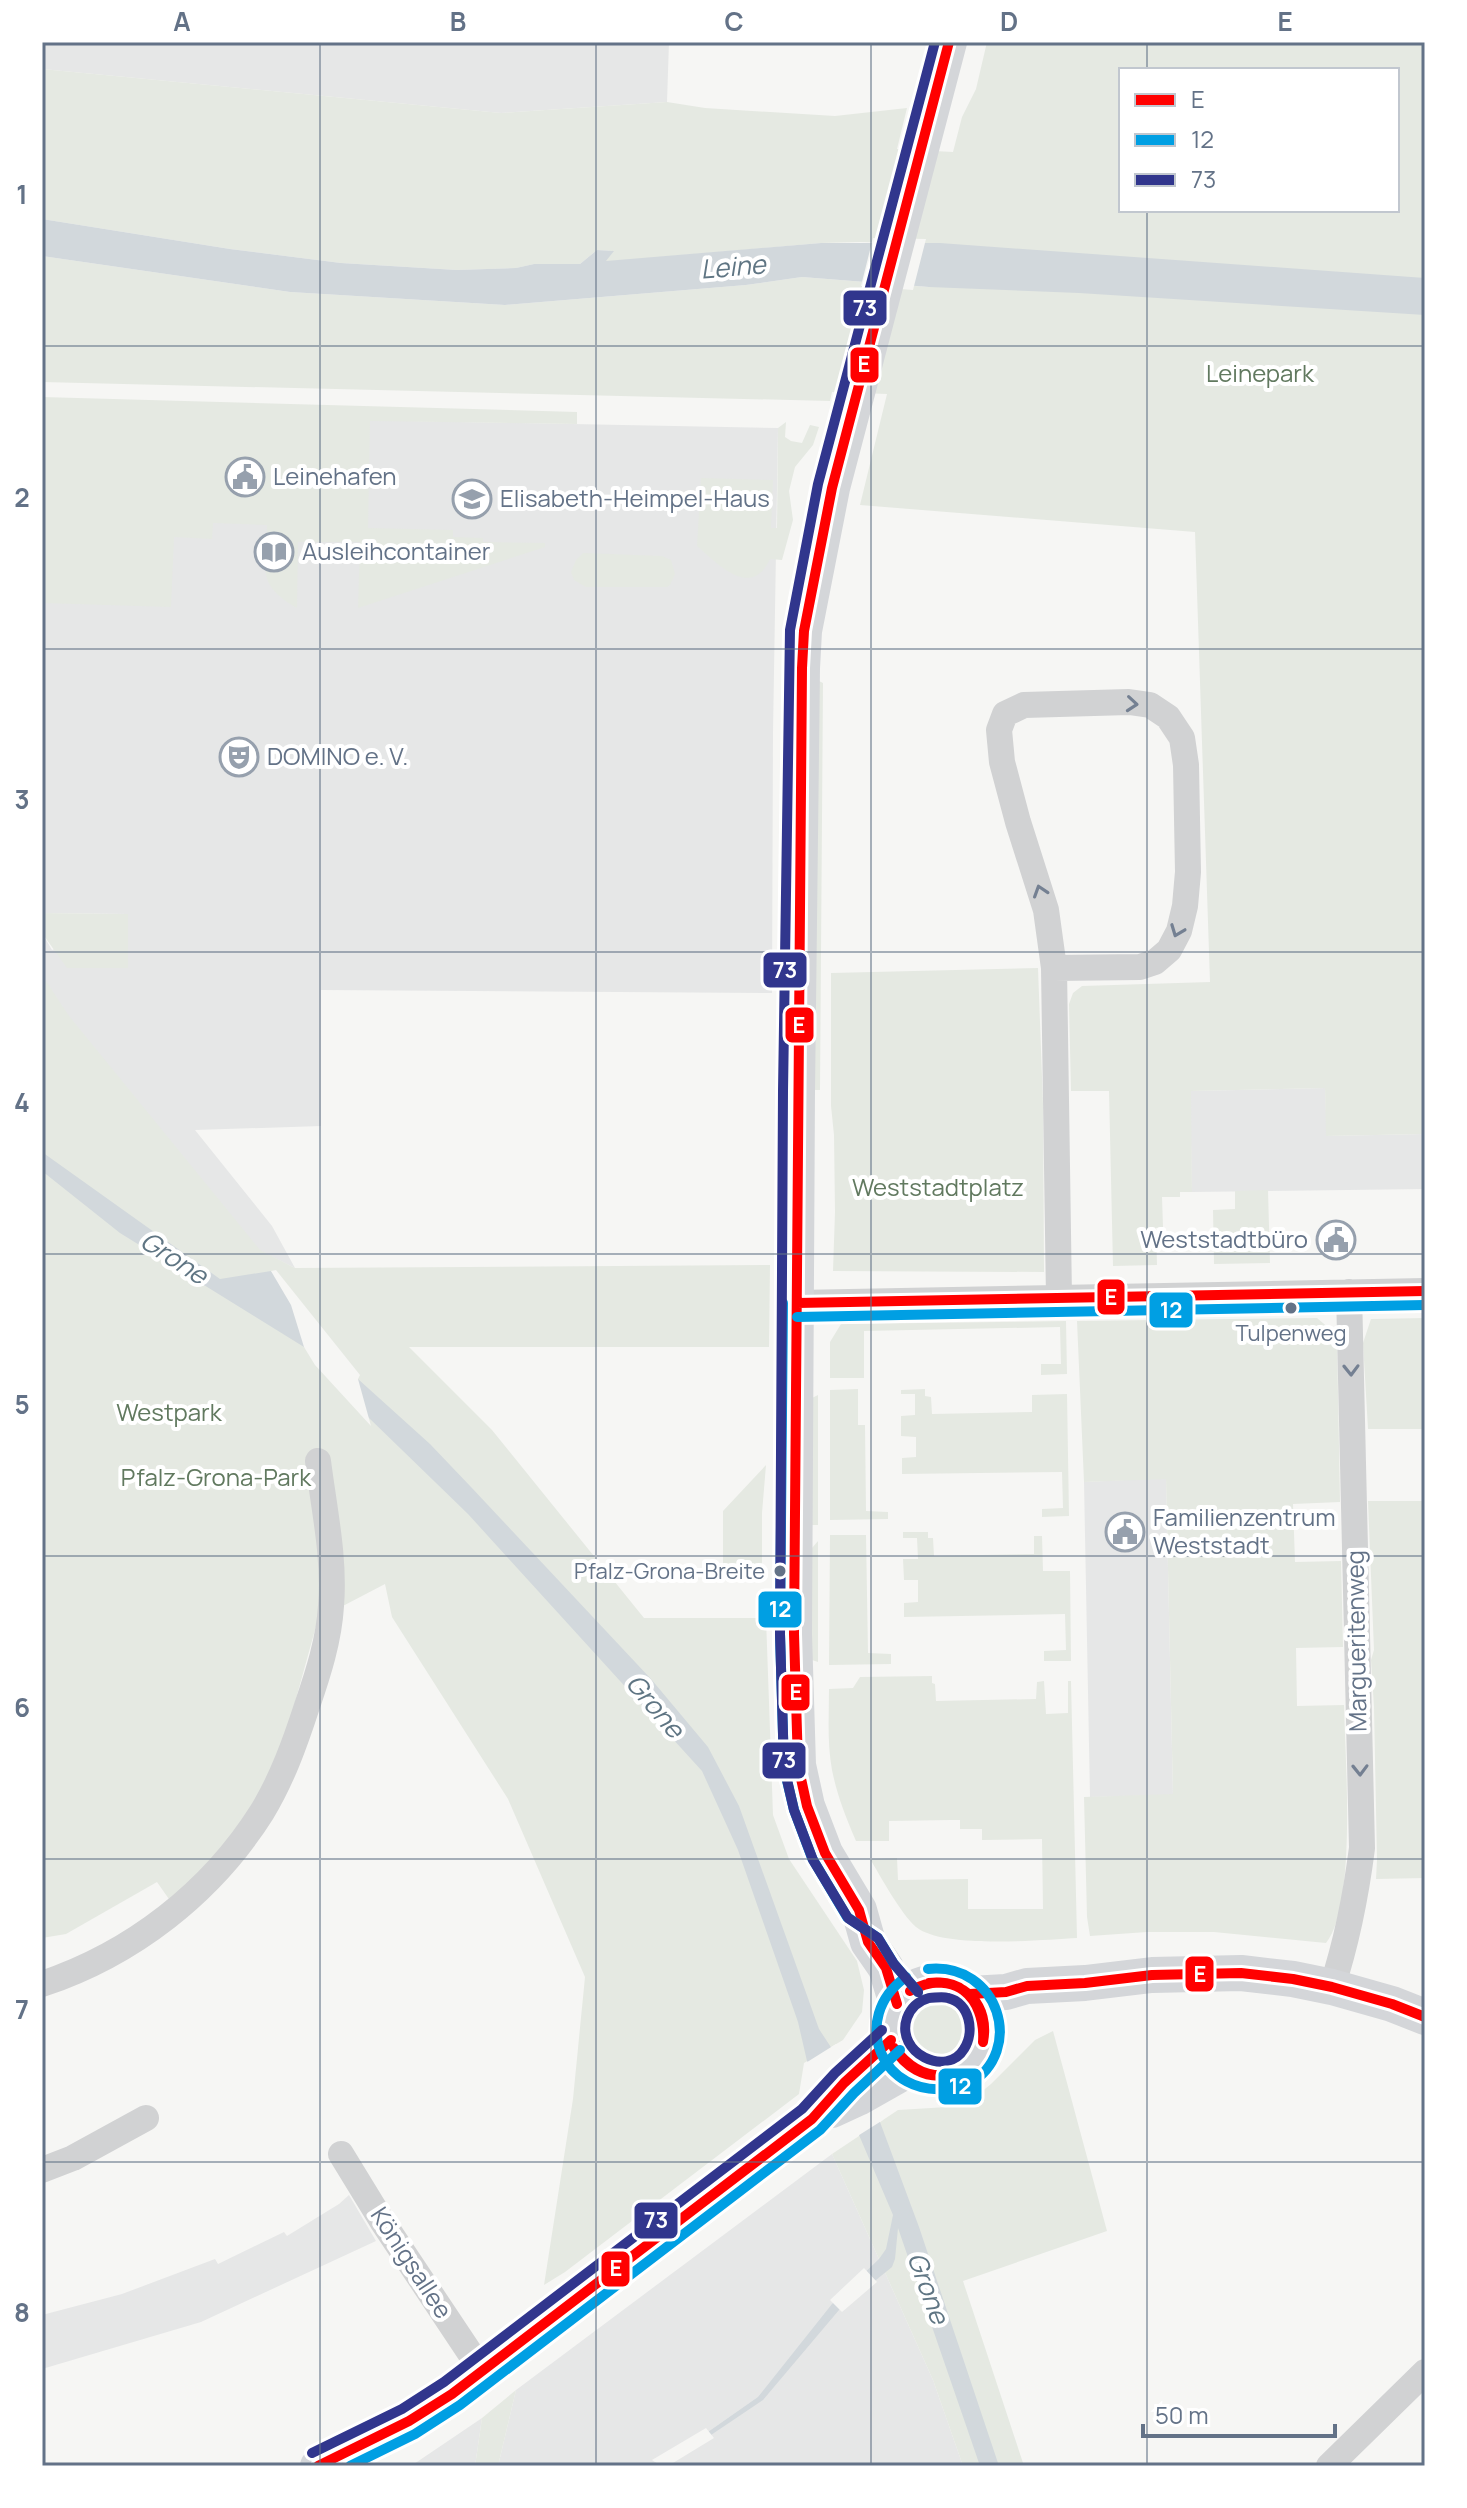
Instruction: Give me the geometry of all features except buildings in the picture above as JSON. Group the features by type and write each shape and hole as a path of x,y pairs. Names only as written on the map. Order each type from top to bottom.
{"street":[{"path":"897,2004 886,1968 868,1942 859,1910 825,1853 807,1806 798,1765 794,1634 797,1091 804,631 822,533 949,42"},
{"path":"1054,968 1140,967 1155,962 1169,950 1179,931 1188,872 1186,765 1182,738 1168,717 1150,705 1129,702 1024,705 1005,714 999,730 1002,762 1046,910 1054,968 1059,1298"},
{"path":"797,1303 1425,1291"},
{"name":"Margueritenweg","path":"1332,1987 1351,1918 1362,1848 1349,1292"},
{"path":"42,1984 76,1973 149,1931 218,1870 263,1811 294,1745 326,1643 332,1568 318,1461"},
{"path":"859,1910 888,1928 905,1955 929,1983"},
{"path":"970,1994 1152,1975 1215,1973 1293,1979 1332,1987 1425,2017"},
{"path":"929,1983 952,1983 970,1994 982,2010 985,2030 982,2048 964,2070 948,2076 920,2073 901,2054 891,2016 897,2004 907,1993 929,1983"},
{"path":"985,2030 1085,1983"},
{"path":"318,2466 409,2421 452,2394 812,2119 844,2083 872,2076 901,2054"},
{"path":"42,2170 73,2158 146,2118"},
{"name":"Königsallee","path":"341,2154 482,2371"},
{"path":"1329,2466 1425,2372"}],"shaded area":[{"path":"42,42 669,42 667,102 501,113 42,69"},
{"path":"42,414 778,428 772,993 321,990 321,1126 195,1130 272,1226 295,1268 232,1237 42,1116 42,933 52,950 128,914 42,913"},
{"path":"1325,1088 1327,1136 1425,1134 1425,1189 1192,1192 1190,1091"},
{"path":"1166,1478 1173,1795 1090,1797 1084,1482"},
{"path":"832,2154 933,2380 963,2466 498,2466 516,2390"},
{"path":"349,2195 376,2241 201,2322 42,2369 42,2315 122,2294 215,2259 218,2264 284,2232 287,2236"},
{"path":"482,2418 475,2466 411,2466"}],"green space":[{"name":"Leinepark","path":"987,42 1425,42 1425,1134 1326,1136 1325,1088 1191,1091 1192,1192 1180,1192 1180,1197 1162,1197 1163,1227 1156,1228 1157,1265 1113,1266 1109,1091 1071,1091 1069,1004 1073,993 1082,986 1210,982 1195,532 860,505 887,394 832,392 830,401 42,382 42,256 290,292 505,305 746,285 802,277 928,287 939,244 821,243 604,262 613,251 597,250 580,264 457,270 341,263 42,219 42,69 501,113 667,102 705,108 835,116 907,108 897,149 953,152 962,117 976,89"},
{"path":"42,397 577,412 577,424 370,421 368,528 453,530 453,537 483,538 483,542 545,543 545,547 358,608 360,542 298,542 297,608 274,591 266,574 267,525 213,523 212,539 174,537 171,607 42,603"},
{"path":"786,422 785,437 802,443 810,425 819,427 813,445 795,467 789,491 793,520 782,560 770,559 754,577 734,575 697,546 701,478 773,480 771,528 777,528 778,428"},
{"path":"583,553 662,556 671,560 675,574 667,587 586,587 574,580 571,572"},
{"path":"817,680 823,683 820,1090 814,1090"},
{"path":"42,913 128,914 128,968 67,968 42,933"},
{"name":"Weststadtplatz","path":"1038,968 1044,1272 833,1271 831,973"},
{"name":"Pfalz-Grona-Park","path":"42,975 69,1016 260,1250 295,1268 770,1265 769,1347 409,1347 492,1430 644,1618 766,1618 773,1815 789,1859 857,1961 864,1990 862,2012 843,2040 804,2063 799,2094 544,2285 573,2099 585,1977 508,1799 392,1617 385,1584 318,1619 278,1764 226,1848 171,1902 157,1882 66,1934 42,1938"},
{"path":"1268,1190 1270,1263 1214,1264 1213,1210 1235,1209 1235,1191"},
{"path":"1317,1318 1337,1338 1340,1502 1293,1504 1295,1562 1341,1561 1343,1647 1296,1648 1297,1706 1344,1705 1346,1865 1336,1924 1326,1943 1214,1932 1090,1936 1084,1797 1173,1794 1166,1479 1084,1482 1077,1321"},
{"path":"1425,1318 1425,1429 1368,1429 1363,1343 1371,1319"},
{"path":"1066,1321 1067,1374 1041,1375 1041,1364 1061,1364 1060,1327 864,1331 864,1378 830,1378 830,1342 841,1324"},
{"path":"858,1389 858,1425 865,1425 866,1511 888,1512 888,1519 830,1520 830,1390"},
{"path":"925,1389 925,1396 931,1397 932,1414 1032,1412 1032,1395 1067,1394 1069,1516 1042,1517 1042,1509 1063,1508 1062,1472 902,1474 902,1458 916,1457 916,1437 901,1436 901,1416 915,1415 915,1394 901,1394 901,1390"},
{"path":"818,1395 818,1525 812,1525 812,1398"},
{"path":"766,1465 762,1566 723,1566 723,1511"},
{"path":"1368,1501 1425,1501 1425,1878 1376,1879 1371,1660 1374,1650"},
{"path":"903,1532 928,1532 928,1538 933,1538 934,1556 1034,1554 1034,1536 1042,1536 1043,1571 1070,1571 1071,1661 1044,1661 1044,1651 1066,1650 1065,1614 904,1617 904,1603 918,1602 918,1580 904,1580 903,1559 918,1559 917,1538 903,1538"},
{"path":"830,1535 866,1535 868,1653 891,1654 891,1664 829,1665"},
{"path":"818,1541 818,1662 812,1660 812,1548"},
{"path":"932,1676 936,1701 1036,1699 1037,1682 1044,1681 1046,1714 1068,1713 1068,1681 1071,1681 1077,1938 993,1942 929,1934 916,1927 904,1913 870,1859 897,1858 898,1880 968,1879 968,1909 1043,1909 1042,1839 982,1840 982,1829 960,1829 960,1820 951,1820 889,1821 889,1841 856,1841 832,1770 829,1689 853,1688 860,1677"},
{"path":"937,2003 955,2011 963,2029 955,2047 937,2055 919,2047 911,2029 919,2011"},
{"path":"1053,2031 1107,2231 963,2281 1024,2466 963,2466 933,2380 832,2154 898,2110 964,2106 1035,2040"},
{"path":"516,2390 498,2466 475,2466 482,2418"}],"water":[{"name":"Leine","path":"42,219 341,263 457,270 580,264 597,250 614,251 606,261 821,243 940,243 1425,278 1425,315 802,277 746,285 505,305 290,292 42,256"},
{"name":"Grone","path":"42,1152 220,1279 271,1271 358,1379 430,1444 471,1487 651,1679 708,1747 739,1806 819,2029 880,2122 919,2227 999,2466 980,2466 898,2228 892,2267 839,2310 763,2400 660,2466 650,2466 708,2432 758,2397 832,2304 879,2259 886,2249 893,2215 859,2135 807,2061 798,2022 738,1850 702,1771 468,1514 368,1417 304,1347 120,1233 42,1171"}],"pier":[{"path":"873,238 926,239 913,290 861,286"},
{"path":"276,1270 360,1375 358,1379 371,1426 315,1365 304,1347 291,1305 271,1271"},
{"path":"836,2044 883,2120 856,2137 804,2064"},
{"path":"864,2268 877,2282 842,2312 830,2300"},
{"path":"706,2428 714,2438 668,2466 661,2466 652,2460"}],"transit line":[{"name":"73","path":"918,1992 894,1964 878,1938 848,1918 813,1860 794,1810 784,1767 780,1634 783,1091 790,630 818,484 935,42"},
{"name":"E","path":"897,2004 886,1968 868,1942 859,1910 825,1853 807,1806 798,1765 794,1634 802,668 804,631 832,488 949,42"},
{"name":"E","path":"797,1303 1425,1291"},
{"name":"12","path":"783,1303 780,1634 784,1768 794,1810 812,1858 847,1917 878,1938 894,1964 918,1992"},
{"name":"12","path":"797,1317 1425,1305"},
{"name":"12","path":"906,1977 888,1994 879,2013 877,2033 881,2052 891,2069 907,2081 927,2088 967,2085 987,2069 997,2051 1000,2031 996,2012 987,1994 972,1979 952,1971 928,1969"},
{"name":"E","path":"970,1994 1152,1975 1241,1973 1332,1987 1425,2017"},
{"name":"E","path":"929,1983 954,1985 972,1998 983,2017 983,2042"},
{"name":"E","path":"910,1991 926,1984 940,1983 964,1991 979,2012 983,2042"},
{"name":"73","path":"943,1997 955,2001 966,2012 968,2019 969,2035 964,2049 946,2061 925,2058 915,2051 905,2031 911,2011 929,1998 943,1997"},
{"name":"73","path":"312,2453 402,2409 444,2382 802,2109 835,2073 882,2030"},
{"name":"E","path":"318,2466 409,2421 452,2394 812,2119 844,2083 891,2040"},
{"name":"E","path":"894,2048 917,2069 947,2075"},
{"name":"E","path":"894,2048 916,2070 931,2075 947,2075"},
{"name":"12","path":"350,2466 415,2434 460,2405 820,2130 900,2050"}],"place":[{"name":"Leinehafen","path":"245,477"},
{"name":"Elisabeth-Heimpel-Haus","path":"472,499"},
{"name":"Ausleihcontainer","path":"274,552"},
{"name":"DOMINO e. V.","path":"239,757"},
{"name":"Weststadtbüro","path":"1336,1240"},
{"name":"Tulpenweg","path":"1291,1308"},
{"name":"Familienzentrum Weststadt","path":"1125,1532"},
{"name":"Pfalz-Grona-Breite","path":"780,1571"}],"park label":[{"name":"Westpark","path":"169,1413"}]}
